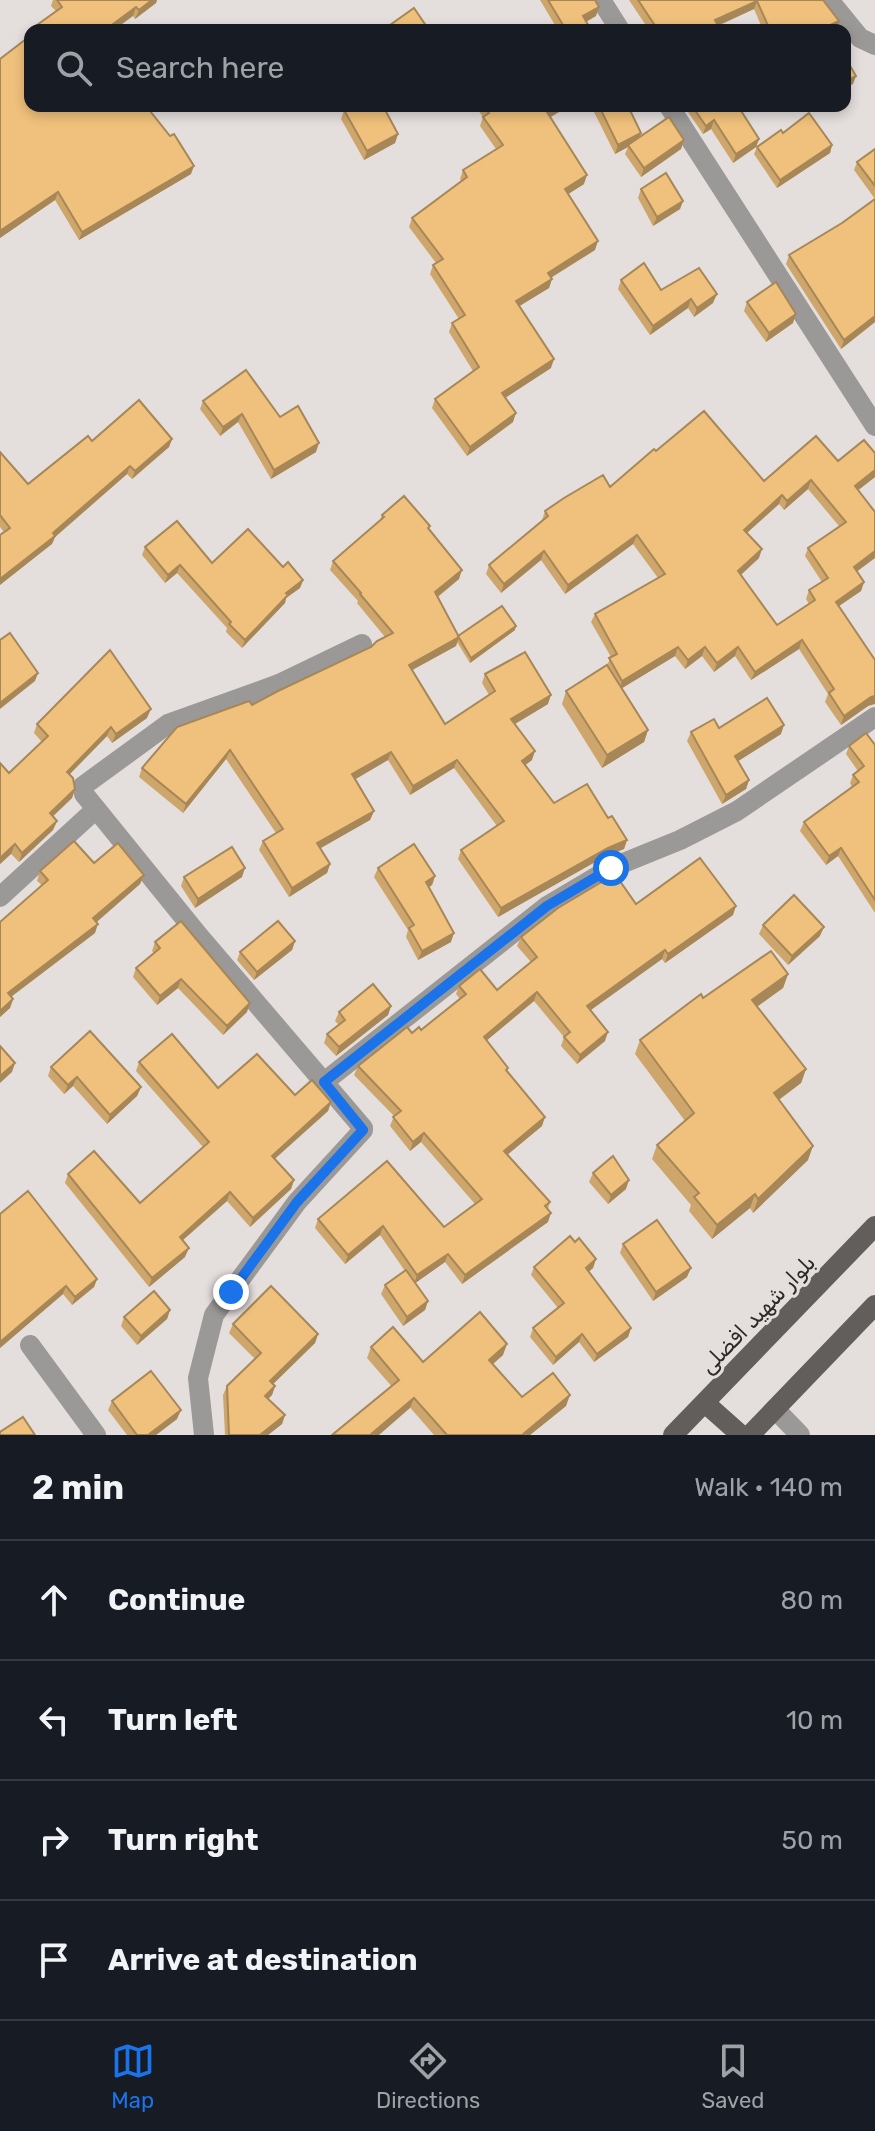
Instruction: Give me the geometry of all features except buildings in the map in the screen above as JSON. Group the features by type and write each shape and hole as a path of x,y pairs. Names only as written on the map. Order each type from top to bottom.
{"main road":[{"name":"بلوار شهید افضلی","path":"673,1435 875,1226"},
{"path":"750,1435 875,1305"},
{"path":"705,1403 741,1435"}],"street":[{"path":"601,0 616,24"},
{"path":"829,0 849,24"},
{"path":"851,27 860,38 875,45"},
{"path":"673,112 875,426"},
{"path":"204,1435 198,1378 214,1315 297,1202 363,1130 199,936 84,794 83,786 168,724 279,684 362,644"},
{"path":"324,1082 547,906 611,868 680,840 737,811 875,717"},
{"path":"0,897 96,809"},
{"path":"30,1345 96,1435"},
{"path":"775,1409 800,1435"}],"route":[{"path":"231,1292 297,1202 363,1130 324,1082 547,906 611,868"}]}
